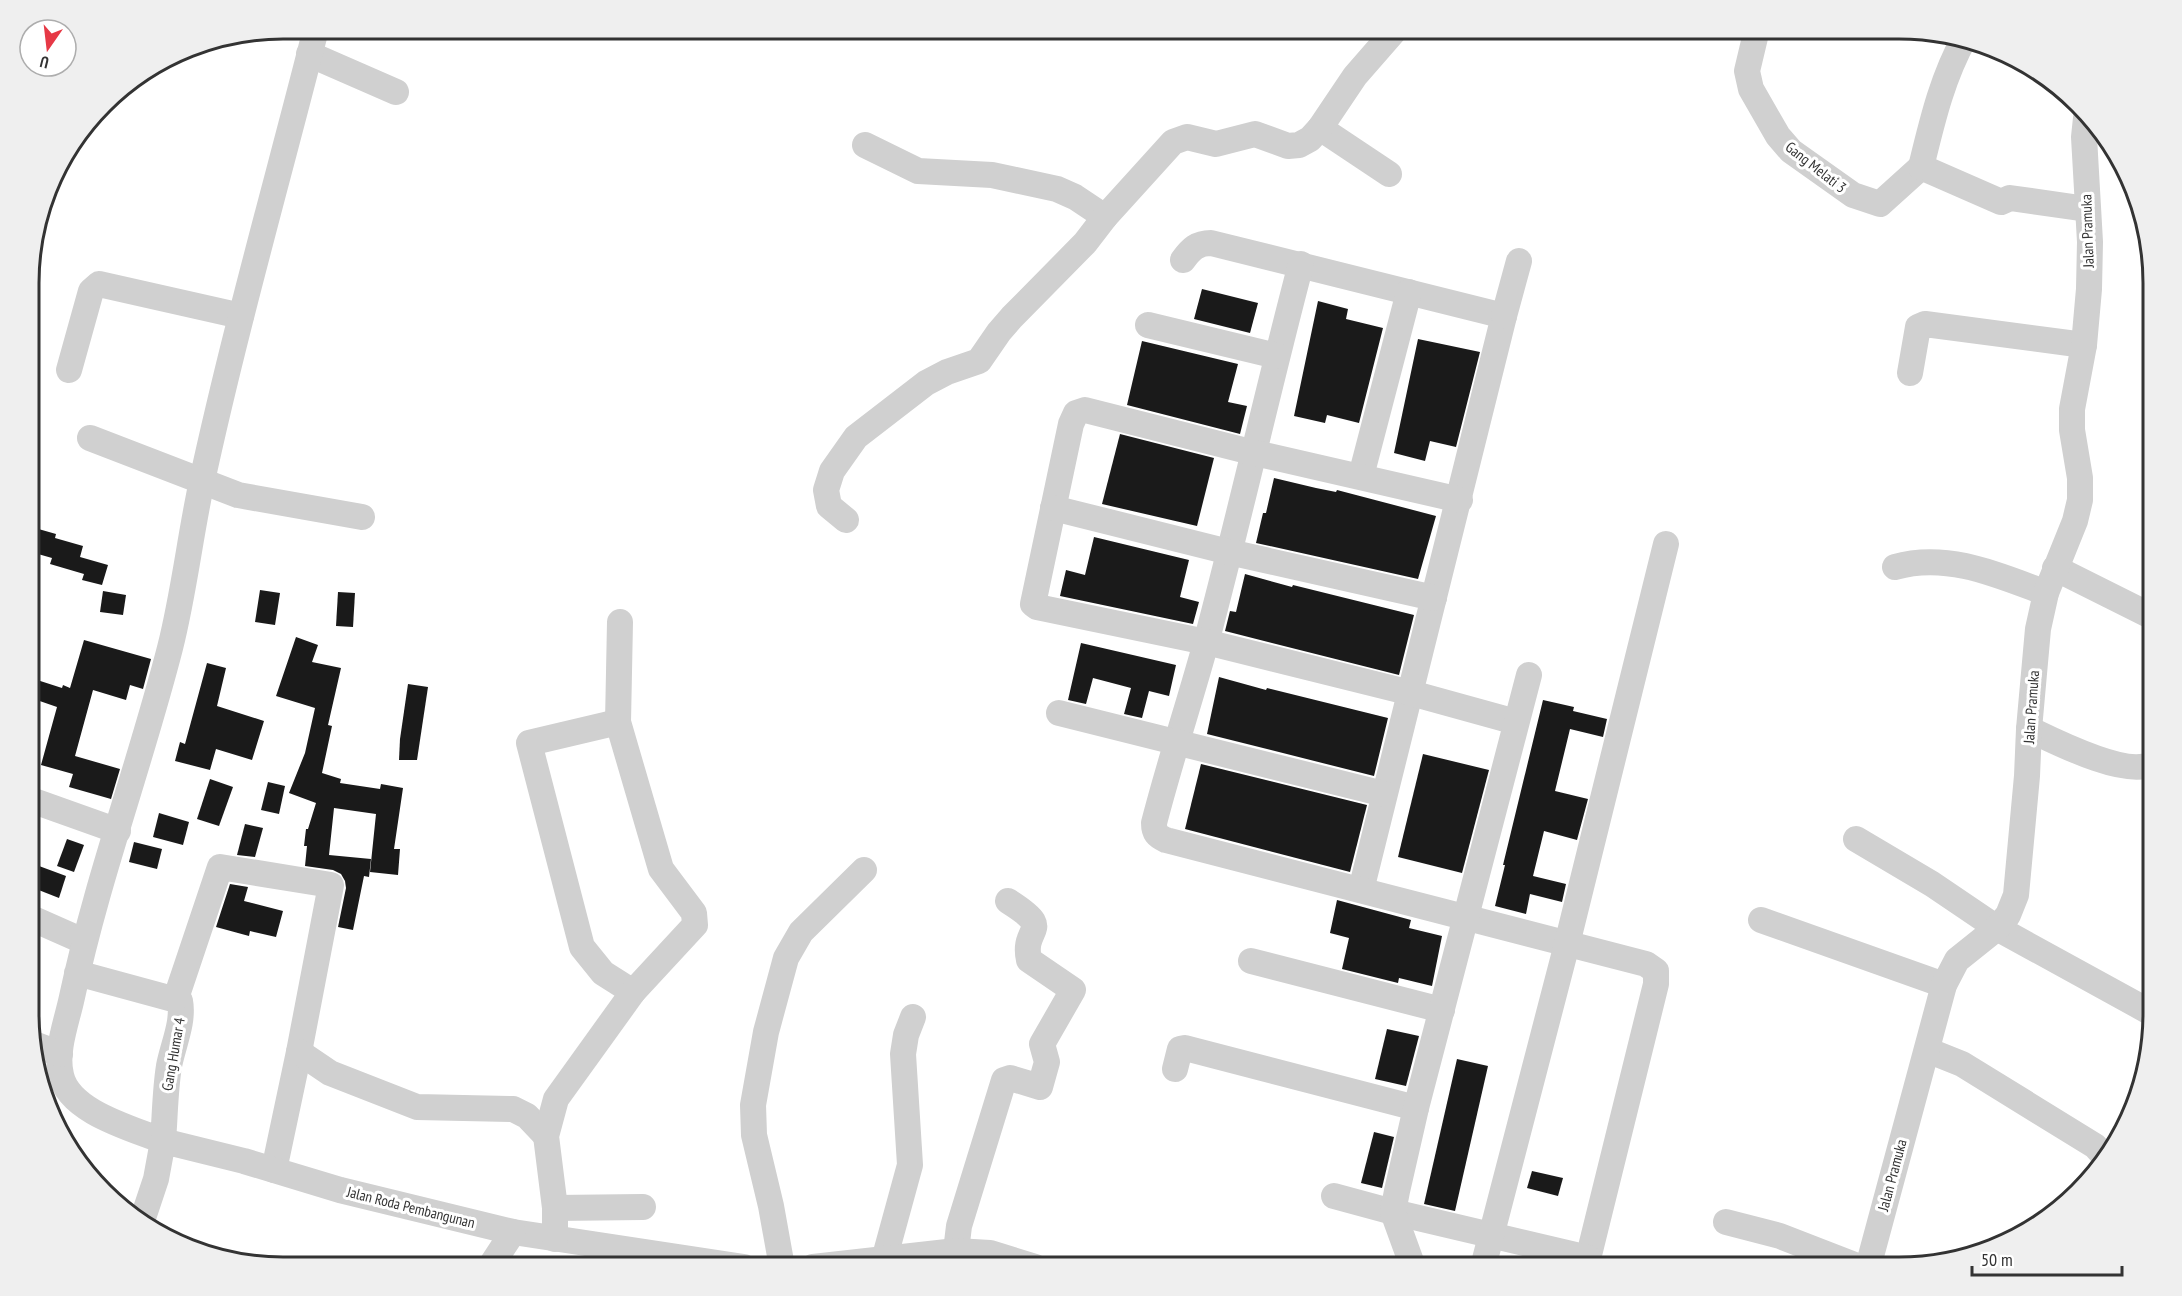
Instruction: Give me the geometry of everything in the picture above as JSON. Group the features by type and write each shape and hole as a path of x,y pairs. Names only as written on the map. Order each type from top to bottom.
{"street":[{"path":"58,1094 60,1054 83,941 118,831 171,645 202,482 241,316 313,39"},
{"path":"846,520 829,506 826,490 832,471 856,437 926,383 947,372 979,361 1005,324 1085,243 1105,217 1173,142 1187,137 1216,144 1255,134 1288,146 1299,145 1310,139 1320,128 1354,76 1386,39"},
{"name":"Gang Melati 3","path":"1754,39 1747,71 1751,89 1778,136 1791,151 1853,195 1880,204 1921,167"},
{"path":"1960,47 1943,83 1921,167 2001,202 2010,198 2087,209"},
{"path":"309,54 396,92"},
{"name":"Jalan Pramuka","path":"1871,1257 1944,985 1957,960 1997,928 2008,915 2016,895 2038,629 2046,594 2075,521 2080,500 2080,478 2072,430 2072,410 2084,345 2090,242 2085,125"},
{"path":"1320,128 1389,174"},
{"path":"865,145 918,171 992,174 1057,189 1075,197 1105,217"},
{"path":"1183,260 1196,246 1211,243 1504,316"},
{"path":"1361,890 1519,261"},
{"path":"1301,264 1206,642 1176,741 1154,830 1158,837 1646,964 1656,971 1656,984 1588,1257"},
{"path":"69,370 91,291 99,284 241,316"},
{"path":"1361,476 1409,292"},
{"path":"1910,373 1918,327 1925,324 2084,345"},
{"path":"1148,325 1277,356"},
{"path":"1460,500 1255,453 1085,410 1076,413 1071,424 1033,601 1035,605 1206,642 1411,693 1516,722"},
{"path":"90,438 238,495 362,517"},
{"path":"1053,508 1229,552 1434,598"},
{"path":"1486,1257 1567,944 1666,544"},
{"path":"1895,567 1938,562 1984,570 2046,594"},
{"path":"2055,568 2143,612"},
{"path":"555,1239 555,1208 546,1136 556,1099 633,992 695,925 694,913 661,869 618,722 620,622"},
{"path":"1409,1257 1393,1212 1416,1108 1529,675"},
{"path":"1059,713 1384,794"},
{"path":"618,722 529,743 582,946 603,974 633,992"},
{"path":"2029,729 2081,753 2122,765 2143,766"},
{"path":"39,803 118,831"},
{"path":"1856,839 1932,884 1997,928 2143,1008"},
{"path":"176,998 220,867 331,885 274,1170"},
{"path":"780,1257 754,1135 753,1105 766,1032 786,958 801,932 864,870"},
{"path":"956,1251 959,1226 1004,1080 1010,1078 1040,1087 1047,1062 1042,1044 1073,990 1029,960 1028,953 1035,922 1008,901"},
{"path":"1761,920 1944,985"},
{"path":"39,922 83,941"},
{"path":"1251,961 1442,1010"},
{"name":"Gang Humar 4","path":"77,973 176,998 180,1001 181,1014 166,1091 163,1141"},
{"path":"885,1257 910,1165 903,1054 906,1035 913,1017"},
{"path":"41,1047 60,1054"},
{"path":"1175,1069 1178,1053 1180,1049 1185,1048 1416,1108"},
{"path":"1927,1050 1984,1076 2095,1146 2100,1152"},
{"path":"299,1052 330,1073 417,1107 513,1109 527,1116 546,1136"},
{"name":"Jalan Roda Pembangunan","path":"58,1094 90,1111 163,1141 340,1190 513,1232 671,1257"},
{"path":"144,1214 156,1179 163,1141"},
{"path":"1334,1196 1569,1257"},
{"path":"555,1208 644,1207"},
{"path":"1726,1222 1780,1236 1834,1257"},
{"path":"497,1257 513,1232"},
{"path":"908,1257 956,1251 990,1253 1003,1257"}],"building":[{"path":"1202,289 1258,303 1250,333 1194,319"},
{"path":"1318,301 1348,309 1346,319 1383,328 1359,423 1327,415 1325,423 1294,416"},
{"path":"1418,339 1480,352 1456,447 1430,441 1425,461 1394,453"},
{"path":"1142,341 1238,364 1228,402 1247,406 1240,434 1127,405"},
{"path":"1120,434 1214,458 1197,526 1102,504"},
{"path":"1274,478 1336,492 1337,490 1436,516 1418,579 1256,543"},
{"path":"39,529 56,534 55,538 83,546 80,557 108,565 102,585 82,580 84,574 50,564 52,558 39,554"},
{"path":"1094,537 1189,560 1180,597 1199,602 1193,624 1060,596 1066,570 1085,575"},
{"path":"1245,574 1414,615 1399,675 1225,631 1230,611 1236,612"},
{"path":"260,590 280,593 275,625 255,622"},
{"path":"103,591 126,595 123,615 100,612"},
{"path":"338,592 355,593 353,627 336,626"},
{"path":"296,637 318,645 312,662 341,668 328,725 332,726 322,773 341,779 340,783 380,789 381,784 403,788 394,849 400,849 398,875 370,872 376,814 334,808 329,855 371,859 369,877 364,876 353,930 338,927 346,888 341,874 333,870 305,866 306,829 308,829 316,803 289,793 305,753 315,708 276,696"},
{"path":"84,640 151,659 143,689 130,685 126,700 93,690 75,756 120,769 111,799 69,787 73,774 41,765 57,707 39,701 39,681 62,688 63,685 70,688"},
{"path":"1081,643 1176,665 1169,696 1149,691 1142,718 1124,714 1131,688 1093,678 1086,704 1068,700"},
{"path":"207,663 226,668 217,706 264,721 252,760 216,749 210,770 175,761 180,742 185,744"},
{"path":"1219,677 1388,718 1374,776 1207,734"},
{"path":"408,684 428,687 417,760 399,760 400,739"},
{"path":"1543,700 1574,707 1573,711 1607,719 1603,737 1570,729 1555,791 1588,799 1577,840 1544,831 1533,876 1566,884 1562,902 1530,894 1526,914 1495,906"},
{"path":"1423,754 1489,770 1462,873 1398,857"},
{"path":"1201,764 1367,805 1350,872 1185,829"},
{"path":"210,779 233,787 219,826 197,819"},
{"path":"268,782 285,786 279,814 261,810"},
{"path":"159,813 189,822 183,845 153,837"},
{"path":"245,824 263,828 255,857 237,855"},
{"path":"67,839 84,845 74,872 57,866"},
{"path":"134,842 162,849 157,869 129,862"},
{"path":"39,866 66,876 59,898 39,890"},
{"path":"230,884 248,887 244,901 283,911 276,937 250,931 249,936 216,927"},
{"path":"1337,900 1411,920 1409,928 1442,936 1432,986 1399,978 1398,983 1342,969 1349,938 1330,933"},
{"path":"1387,1029 1419,1036 1406,1086 1375,1079"},
{"path":"1457,1059 1488,1066 1455,1211 1424,1204"},
{"path":"1374,1132 1394,1137 1382,1188 1361,1183"},
{"path":"1532,1171 1563,1178 1558,1196 1527,1188"}]}
